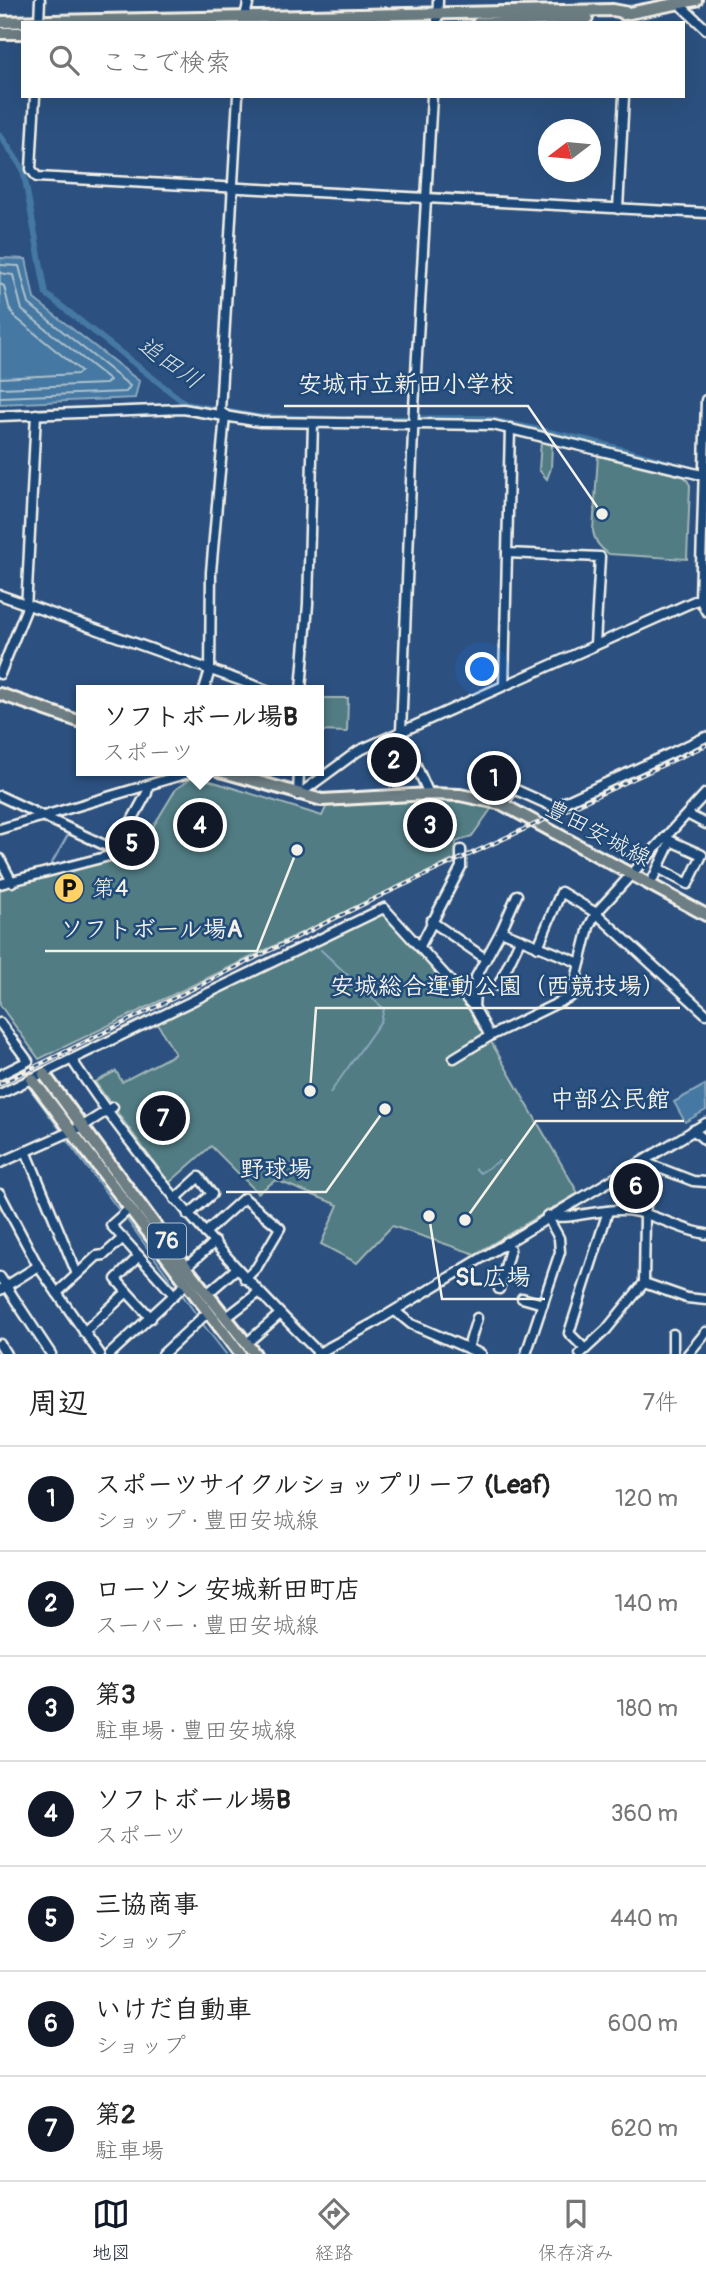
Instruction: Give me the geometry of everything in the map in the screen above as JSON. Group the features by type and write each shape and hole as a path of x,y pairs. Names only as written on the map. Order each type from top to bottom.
{"main road":[{"path":"73,21 245,16 513,17 613,10 629,18 678,2 696,0"},
{"path":"490,21 513,17"},
{"path":"0,22 21,22"},
{"path":"0,33 21,33"},
{"path":"0,694 76,720"},
{"name":"豊田安城線","path":"236,776 321,800 429,794 460,795 502,804 706,915"},
{"name":"76","path":"44,1073 186,1267 255,1354"},
{"name":"76","path":"32,1079 240,1354"}],"street":[{"path":"39,21 40,0"},
{"path":"245,16 249,0"},
{"path":"437,18 438,0"},
{"path":"678,2 706,29"},
{"path":"35,98 31,169 37,177 706,213"},
{"path":"206,685 210,670 211,572 238,98"},
{"path":"429,794 401,732 413,420 432,98"},
{"path":"618,209 624,98"},
{"path":"706,400 703,473 703,597 706,611"},
{"path":"0,416 167,406 222,411 260,422 313,424 413,420 473,424 606,446 703,473"},
{"path":"0,674 26,603 36,414"},
{"path":"301,685 308,604 313,424"},
{"path":"504,685 510,428"},
{"path":"507,552 600,557 595,644"},
{"path":"0,595 253,685"},
{"path":"324,776 358,751 703,597"},
{"path":"502,804 514,789 554,807 706,737"},
{"path":"0,829 179,776"},
{"path":"298,795 299,776"},
{"path":"298,795 324,776"},
{"path":"0,859 9,883 113,855 147,793 148,786"},
{"path":"454,1058 490,1036 572,996 589,927 596,913 669,838 706,793"},
{"path":"0,796 117,851"},
{"path":"687,814 706,824"},
{"path":"658,868 688,884 704,852 669,838"},
{"path":"650,885 669,838"},
{"path":"419,946 461,867 461,850"},
{"path":"538,947 561,892 596,913 706,1014"},
{"path":"474,1007 477,977 517,895"},
{"path":"0,1094 384,908 474,1007 490,1036"},
{"path":"431,921 486,959"},
{"path":"501,931 580,963"},
{"path":"498,986 520,940"},
{"path":"0,1023 28,1061 0,1075"},
{"path":"72,1060 188,1215 258,1293 318,1353 395,1311 547,1216 647,1162 706,1123"},
{"path":"0,1163 82,1126 111,1109"},
{"path":"693,1130 706,1140"},
{"path":"26,1151 77,1274"},
{"path":"647,1162 693,1181 706,1182"},
{"path":"608,1211 569,1333 583,1351 606,1330 644,1283 647,1162"},
{"path":"175,1199 199,1177 212,1194 188,1215"},
{"path":"0,1194 38,1266 100,1354"},
{"path":"205,1233 244,1198 279,1228 257,1267 245,1279"},
{"path":"130,1209 111,1225 174,1295"},
{"path":"547,1216 563,1218 628,1210 690,1232 706,1234"},
{"path":"526,1354 560,1252 559,1238 547,1216"},
{"path":"57,1293 122,1238"},
{"path":"186,1267 215,1242"},
{"path":"499,1289 510,1249 506,1242"},
{"path":"139,1256 116,1279 151,1318"},
{"path":"3,1289 38,1266"},
{"path":"207,1294 237,1268"},
{"path":"0,1277 3,1289 51,1354"},
{"path":"110,1354 187,1283"},
{"path":"644,1283 687,1298 706,1300"},
{"path":"84,1332 127,1292"},
{"path":"227,1317 258,1293"},
{"path":"522,1298 543,1304"},
{"path":"395,1311 411,1324 481,1354"},
{"path":"163,1354 207,1313"},
{"path":"247,1343 280,1314"},
{"path":"468,1348 477,1318"},
{"path":"688,1354 698,1350 706,1332"},
{"path":"673,1334 673,1354"},
{"path":"0,1344 6,1354"}],"green space":[{"path":"541,441 552,444 551,468 547,479 539,470"},
{"path":"598,456 685,477 690,485 687,559 609,554 601,547 593,531"},
{"path":"324,698 348,698 347,732 324,731"},
{"path":"195,776 322,816 328,803 438,799 479,803 491,809 472,836 456,842 457,858 39,1059 0,1005 0,888 139,850 176,789"},
{"path":"384,910 471,1007 578,1193 475,1254 392,1226 357,1263 321,1244 338,1205 276,1180 258,1193 211,1146 169,1183 95,1082 116,1071 122,1082 175,1054 156,1021"}],"water":[{"path":"0,258 26,259 34,299 139,381 135,398 0,404"},
{"path":"705,1085 706,1110 685,1122 674,1102"}],"waterway":[{"name":"追田川","path":"0,135 23,169 46,294 186,404 258,417 336,419"},
{"path":"0,410 186,404"},
{"name":"追田川","path":"347,419 483,418 591,441 691,469"},
{"path":"151,789 176,781"},
{"path":"49,868 69,833"},
{"path":"321,950 384,1009 381,1021 330,1093"},
{"path":"27,1085 61,1131"},
{"path":"66,1139 121,1213"},
{"path":"476,1169 480,1173 499,1161"},
{"path":"125,1217 177,1289"},
{"path":"181,1293 198,1317"},
{"path":"201,1322 226,1354"}],"railway":[{"path":"0,1084 380,896 706,745"}],"place":[{"name":"安城市立新田小学校","path":"602,514"},
{"name":"ローソン 安城新田町店","path":"394,760"},
{"name":"スポーツサイクルショップリーフ (Leaf)","path":"494,778"},
{"name":"ソフトボール場B","path":"200,825"},
{"name":"第3","path":"430,825"},
{"name":"三協商事","path":"132,843"},
{"name":"ソフトボール場A","path":"297,850"},
{"name":"第4","path":"69,888"},
{"name":"安城総合運動公園（西競技場）","path":"310,1091"},
{"name":"野球場","path":"385,1109"},
{"name":"第2","path":"163,1118"},
{"name":"いけだ自動車","path":"636,1186"},
{"name":"SL広場","path":"429,1216"},
{"name":"中部公民館","path":"465,1220"}]}
